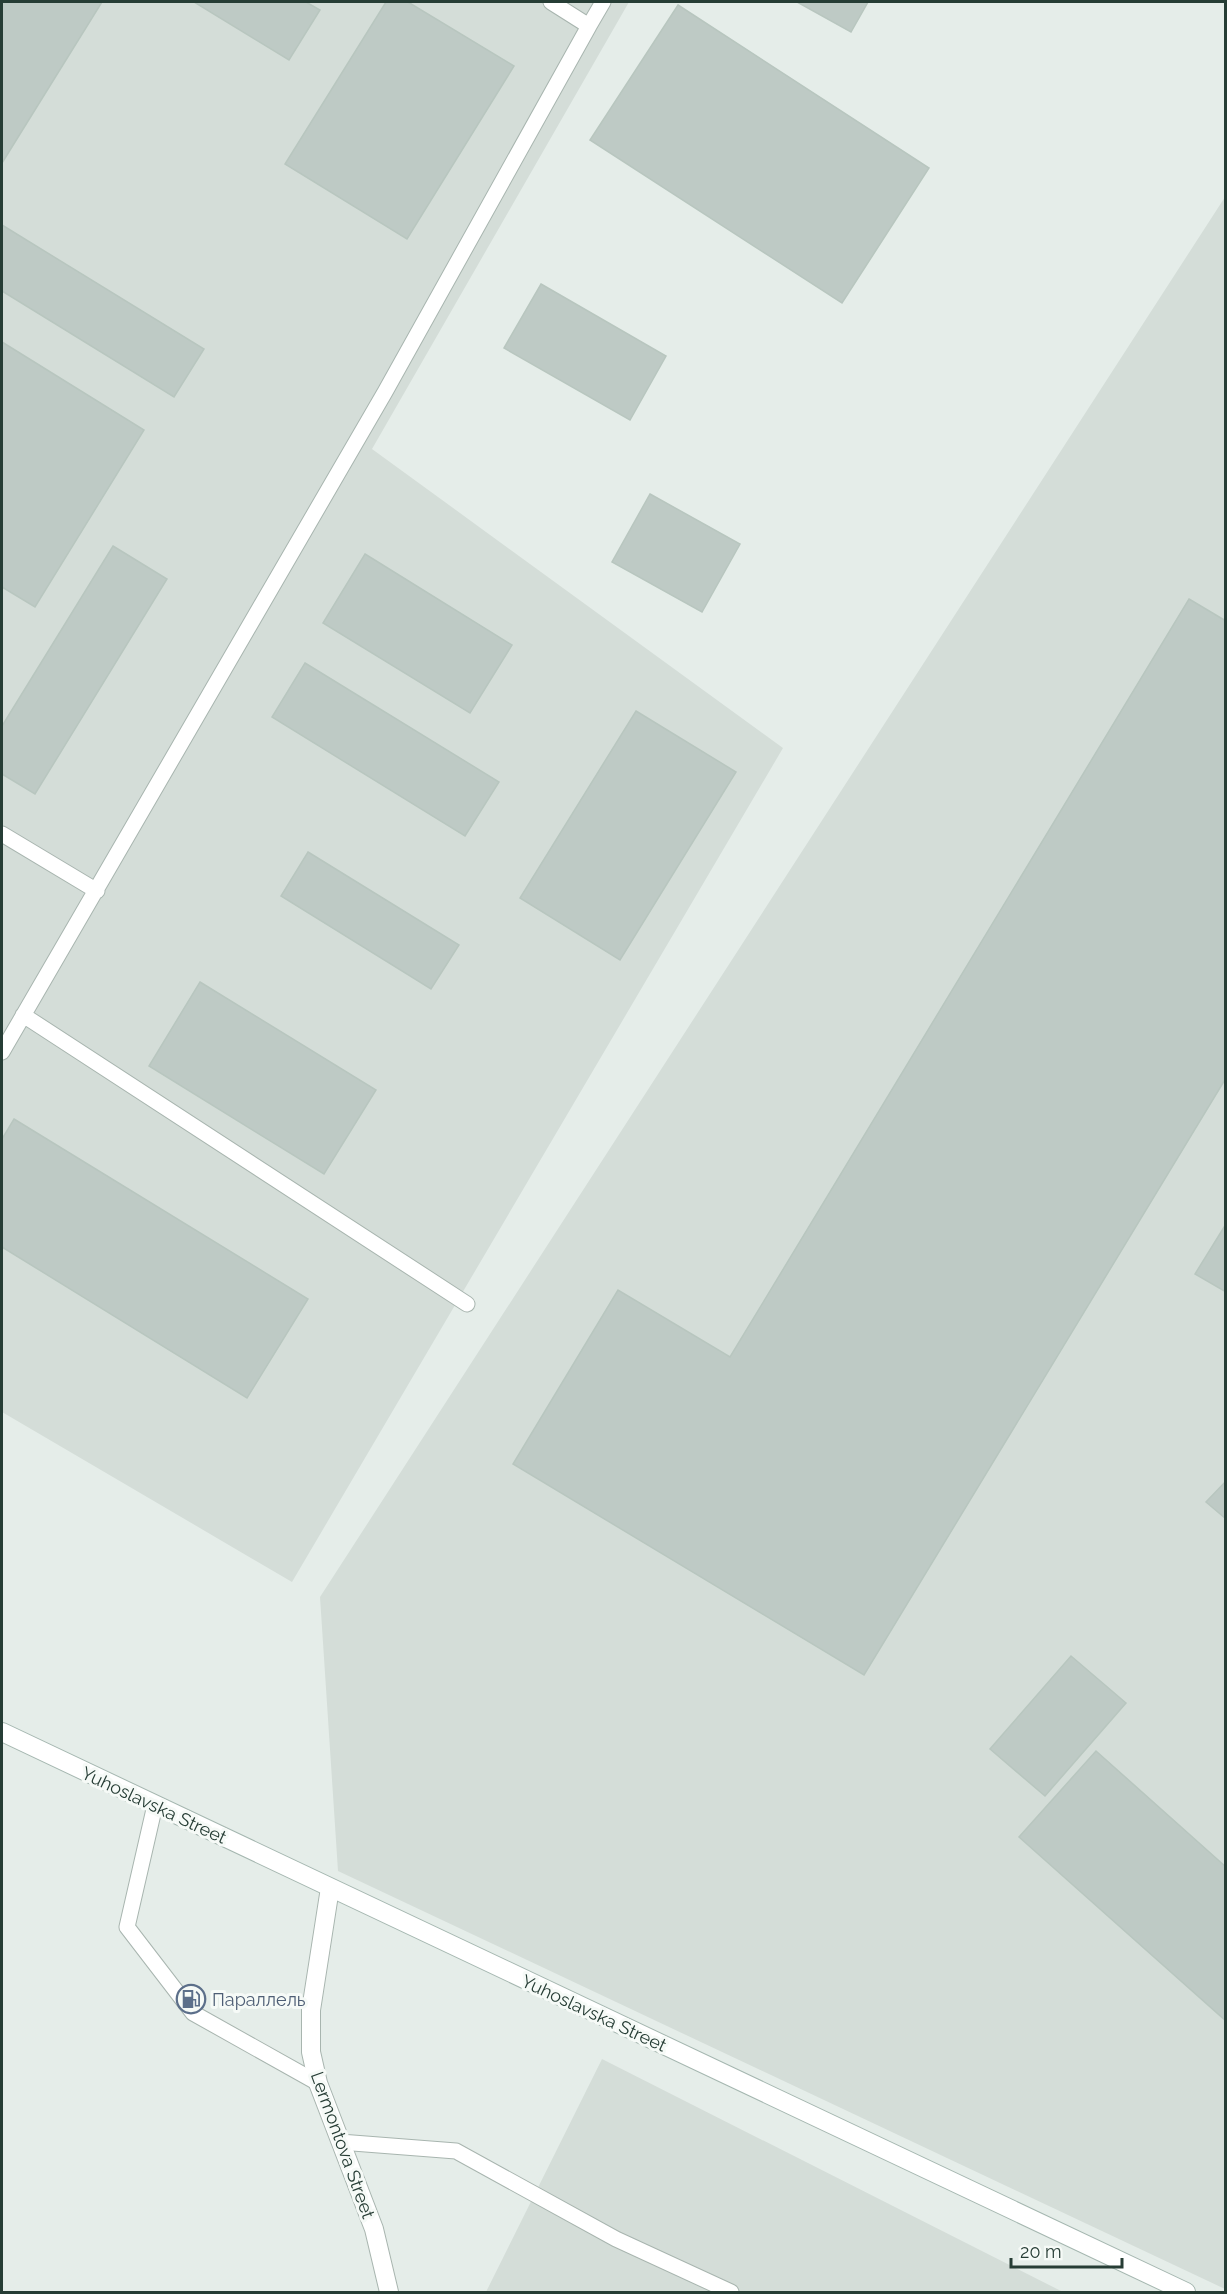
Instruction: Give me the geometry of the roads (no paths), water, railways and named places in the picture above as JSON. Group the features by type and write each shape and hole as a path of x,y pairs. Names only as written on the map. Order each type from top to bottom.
{"main road":[{"name":"Yuhoslavska Street","path":"2,1732 1186,2292"},
{"name":"Lermontova Street","path":"330,1888 311,2010 311,2052 318,2083 374,2229 389,2292"}],"lane":[{"path":"551,2 590,26"},
{"path":"2,1052 385,392 603,2"},
{"path":"2,834 97,891"},
{"path":"23,1015 467,1304"},
{"path":"155,1805 127,1927 193,2013 318,2083"},
{"path":"340,2142 456,2151 616,2239 731,2292"}],"place":[{"name":"Параллель","path":"191,1999"}]}
